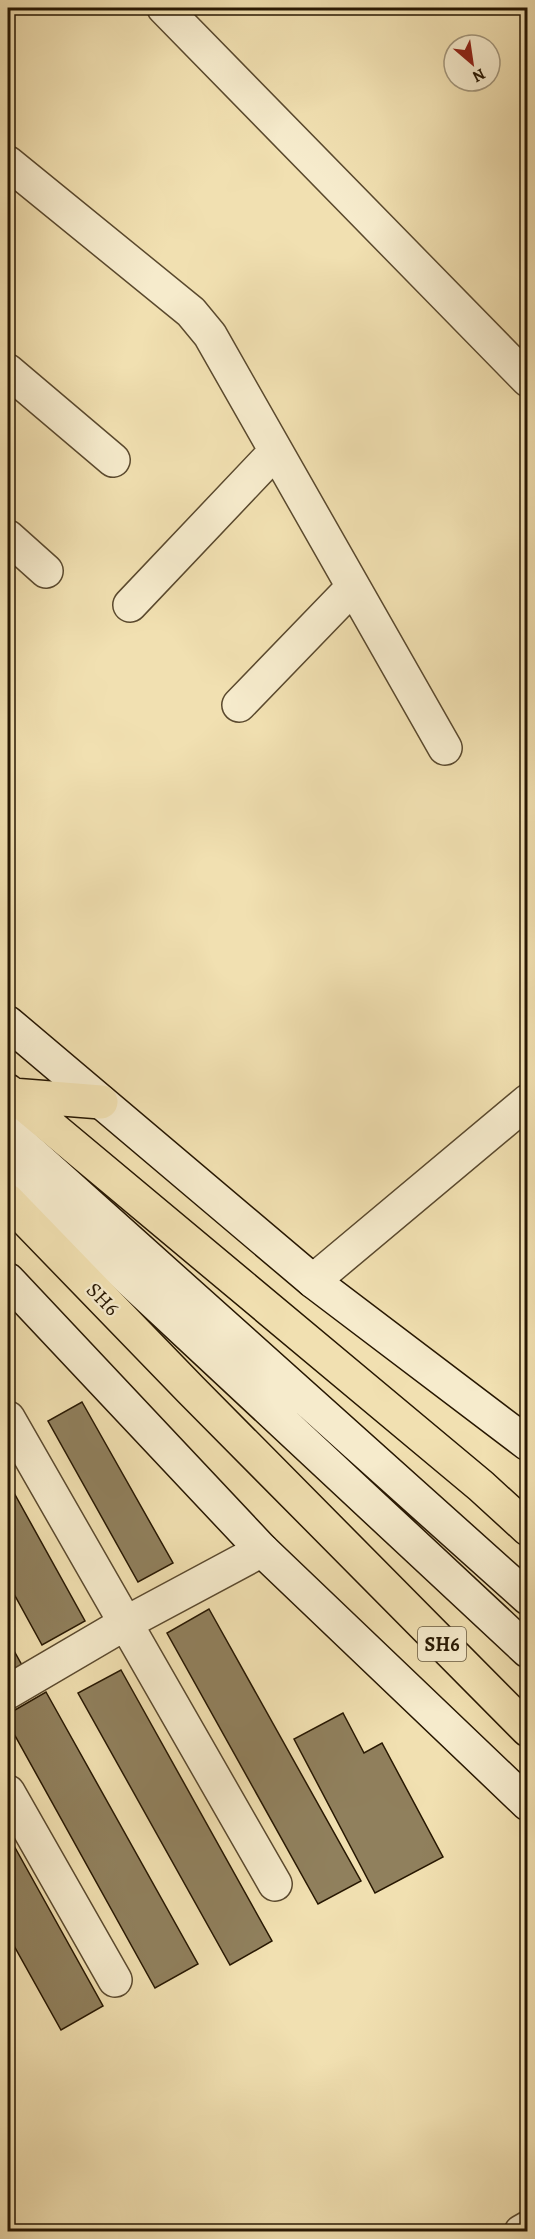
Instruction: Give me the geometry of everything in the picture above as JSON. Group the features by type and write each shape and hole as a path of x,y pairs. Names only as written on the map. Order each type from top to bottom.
{"main road":[{"path":"10,1093 101,1102"},
{"path":"10,1093 451,1460 528,1529"},
{"name":"SH6","path":"8,1201 528,1730"}],"street":[{"path":"164,8 528,380"},
{"path":"8,163 191,312 210,335 445,748"},
{"path":"8,371 113,460"},
{"path":"130,605 276,452"},
{"path":"8,537 46,571"},
{"path":"239,705 353,587"},
{"path":"8,1023 313,1281 528,1444"},
{"path":"313,1281 528,1101"},
{"path":"8,1132 528,1598"},
{"path":"8,1166 528,1651"},
{"path":"8,1280 262,1550 528,1804"},
{"path":"8,1418 275,1884"},
{"path":"8,1692 124,1624 262,1550"},
{"path":"8,1792 114,1980"},
{"path":"521,2232 528,2228"}],"building":[{"path":"82,1402 173,1563 138,1582 48,1421"},
{"path":"8,1482 85,1621 42,1645 8,1583"},
{"path":"209,1609 361,1881 318,1904 167,1633"},
{"path":"8,1640 23,1667 8,1676"},
{"path":"121,1670 272,1941 230,1965 78,1693"},
{"path":"46,1692 198,1964 155,1988 8,1723 8,1714"},
{"path":"343,1713 364,1753 382,1743 443,1857 375,1893 294,1739"},
{"path":"8,1835 103,2006 61,2030 8,1935"}]}
